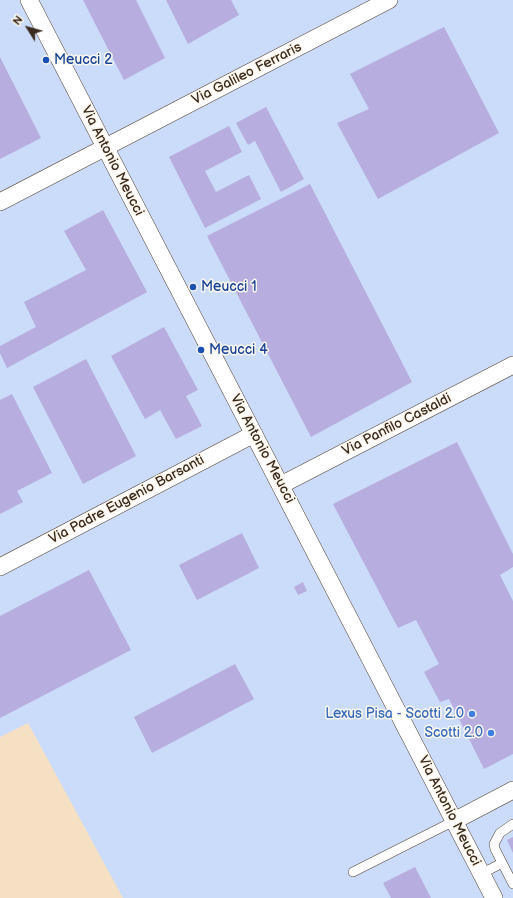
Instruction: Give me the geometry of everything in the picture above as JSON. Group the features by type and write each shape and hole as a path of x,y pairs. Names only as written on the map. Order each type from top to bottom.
{"street":[{"name":"Via Antonio Meucci","path":"29,0 494,898"},
{"name":"Via Galileo Ferraris","path":"0,202 389,0"},
{"name":"Via Panfilo Castaldi","path":"281,485 513,365"},
{"name":"Via Padre Eugenio Barsanti","path":"0,566 254,434"},
{"path":"454,821 513,790"}],"lane":[{"path":"353,872 454,821"},
{"path":"513,824 500,833 494,844 495,850 513,884"},
{"path":"481,874 502,863"}],"shaded area":[{"path":"0,0 513,0 513,898 123,898 28,723 0,737"}],"building":[{"path":"83,0 136,0 165,58 124,80"},
{"path":"166,0 231,0 239,15 188,44"},
{"path":"444,27 499,133 378,199 337,123 369,109 350,74"},
{"path":"0,57 41,138 0,159"},
{"path":"266,107 304,179 281,192 255,141 248,145 236,123"},
{"path":"229,126 242,152 205,171 216,192 249,175 261,199 205,228 169,157"},
{"path":"310,184 412,382 311,437 207,236"},
{"path":"103,210 147,292 7,368 0,353 0,346 36,327 24,302 86,270 64,231"},
{"path":"164,327 198,390 186,396 202,426 176,439 160,410 145,419 111,356"},
{"path":"86,359 136,456 83,484 33,387"},
{"path":"12,394 52,473 17,491 23,502 0,514 0,400"},
{"path":"457,442 513,554 513,567 500,575 513,601 513,754 484,769 449,699 440,702 424,672 439,664 416,620 398,628 333,504"},
{"path":"242,533 259,568 197,600 179,565"},
{"path":"89,570 131,650 0,718 0,616"},
{"path":"303,582 307,591 298,595 294,587"},
{"path":"235,664 254,699 152,753 134,717"},
{"path":"513,837 513,853 507,840"},
{"path":"415,867 431,898 391,898 383,883"}],"place":[{"name":"Meucci 2","path":"46,60"},
{"name":"Meucci 1","path":"193,287"},
{"name":"Meucci 4","path":"201,350"},
{"name":"Lexus Pisa - Scotti 2.0","path":"472,714"},
{"name":"Scotti 2.0","path":"491,733"}]}
